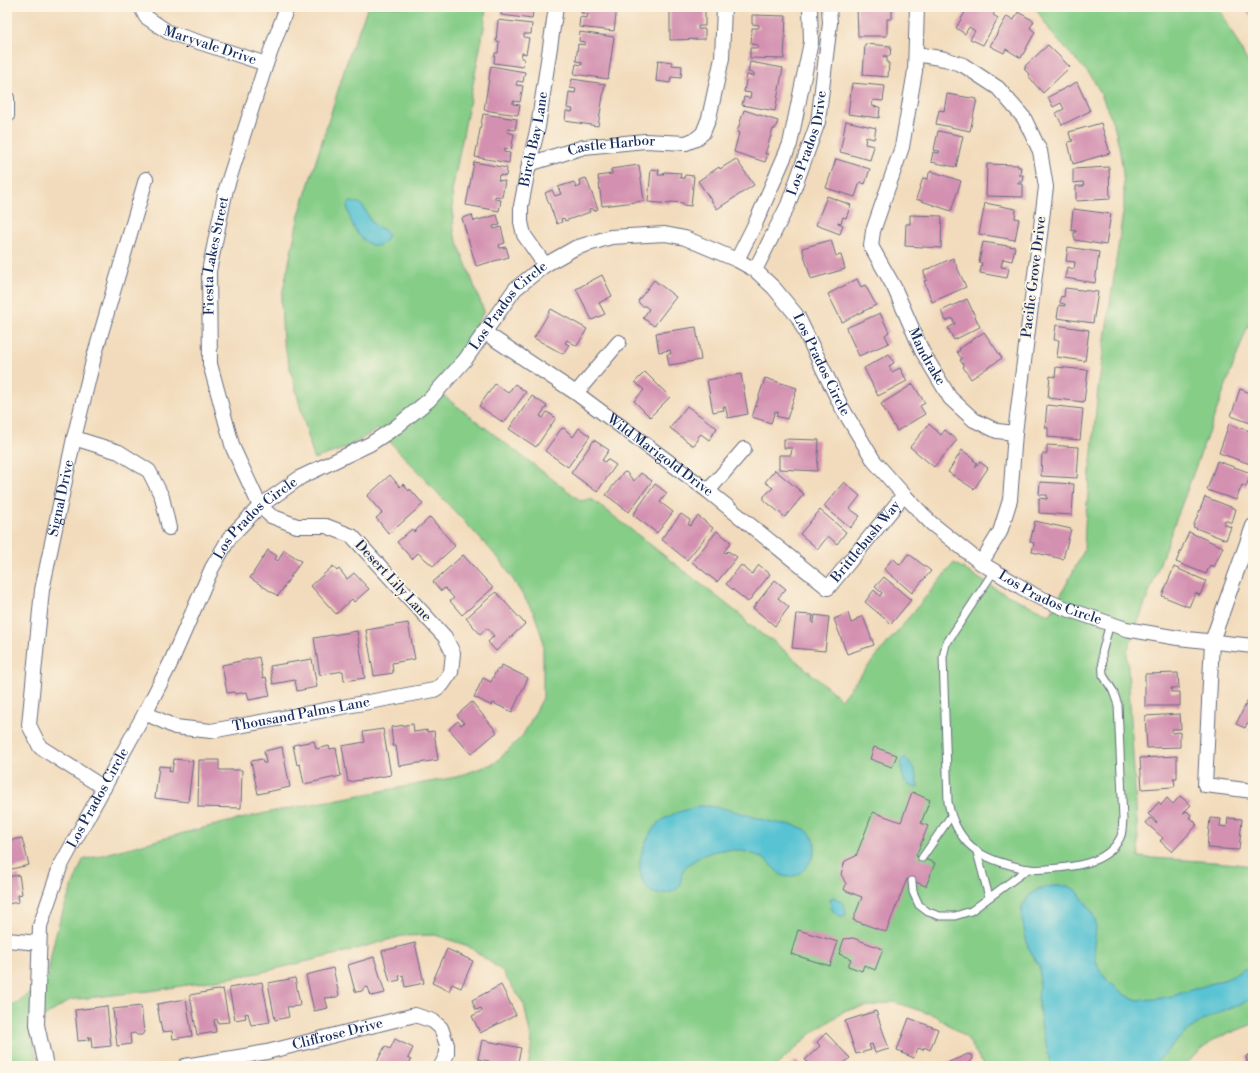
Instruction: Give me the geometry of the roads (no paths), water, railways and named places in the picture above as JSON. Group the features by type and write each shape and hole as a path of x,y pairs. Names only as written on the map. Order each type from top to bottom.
{"street":[{"name":"Maryvale Drive","path":"141,7 146,17 168,32 266,64"},
{"name":"Fiesta Lakes Street","path":"260,506 233,448 210,364 209,271 226,189 286,7"},
{"name":"Birch Bay Lane","path":"545,265 524,235 520,222 521,206 538,127 556,7"},
{"name":"Castle Harbor","path":"529,164 584,147 645,141 686,143 696,139 703,133 710,118 722,58 724,7"},
{"name":"Los Prados Drive","path":"737,260 756,222 790,144 811,42 810,7"},
{"name":"Los Prados Drive","path":"755,270 788,205 818,122 830,23 829,7"},
{"path":"916,54 918,7"},
{"name":"Mandrake","path":"916,54 915,71 902,147 873,231 871,246 894,288 922,351 950,398 974,420 997,430 1015,433"},
{"name":"Pacific Grove Drive","path":"916,54 945,59 963,65 998,88 1024,118 1040,151 1046,187 1015,433 1010,500 1000,532 981,563"},
{"path":"7,98 7,116"},
{"name":"Signal Drive","path":"104,788 40,747 29,725 42,590 74,438 94,357 146,180"},
{"name":"Los Prados Circle","path":"46,1066 38,1025 38,942 40,926 60,868 145,713 170,664 212,568 230,537 260,506 301,477 370,444 396,427 429,400 465,360 515,289 545,265 576,248 611,237 665,234 685,238 737,260 755,270 774,288 798,317 841,406 874,460 904,495 931,523 981,563 1036,596 1057,605 1126,629 1178,638 1253,646"},
{"name":"Wild Marigold Drive","path":"484,332 576,393 708,491 828,588"},
{"path":"576,393 619,342"},
{"path":"74,438 119,452 149,471 162,497 169,528"},
{"path":"708,491 744,450"},
{"name":"Brittlebush Way","path":"828,588 904,495"},
{"name":"Desert Lily Lane","path":"260,506 271,516 297,526 326,526 352,536 446,637 453,653 451,672"},
{"path":"1253,526 1212,641 1205,785 1253,791"},
{"name":"Thousand Palms Lane","path":"145,713 175,726 211,731 434,690 442,685 451,672"},
{"path":"7,940 38,942"},
{"name":"Cliffrose Drive","path":"185,1066 267,1052 415,1015 433,1021 441,1028 447,1045 447,1054 441,1066"}],"lane":[{"path":"994,571 946,644 943,657 948,802 951,816 965,841 977,852 1003,864 1028,869 1071,868 1101,858 1113,848 1121,837 1123,820 1118,705 1113,691 1103,675 1102,652 1110,623"},
{"path":"922,858 951,816"},
{"path":"977,852 989,897"},
{"path":"912,881 913,892 919,905 928,912 940,916 955,916 971,911 1028,869"}],"water":[{"path":"350,202 359,203 363,206 371,221 377,227 385,230 388,235 385,241 380,245 377,246 369,244 357,233 351,221 347,206"},
{"path":"905,757 915,771 918,788 908,785 904,779 900,762"},
{"path":"701,806 728,809 772,822 804,829 812,836 815,843 814,854 803,870 798,874 787,877 778,873 764,859 747,852 738,850 720,850 712,852 703,855 687,865 682,873 681,885 670,892 655,894 646,887 641,875 640,861 646,841 657,824 661,821 680,812"},
{"path":"1052,886 1069,886 1077,891 1089,907 1095,919 1096,929 1094,945 1096,961 1100,971 1108,981 1125,995 1138,1000 1172,996 1229,978 1253,964 1253,999 1218,1013 1192,1027 1174,1043 1153,1066 1051,1066 1042,1029 1038,1001 1040,968 1028,947 1021,914 1022,906 1030,895 1038,889"},
{"path":"833,897 843,904 846,915 842,917 833,911 830,899"}]}
